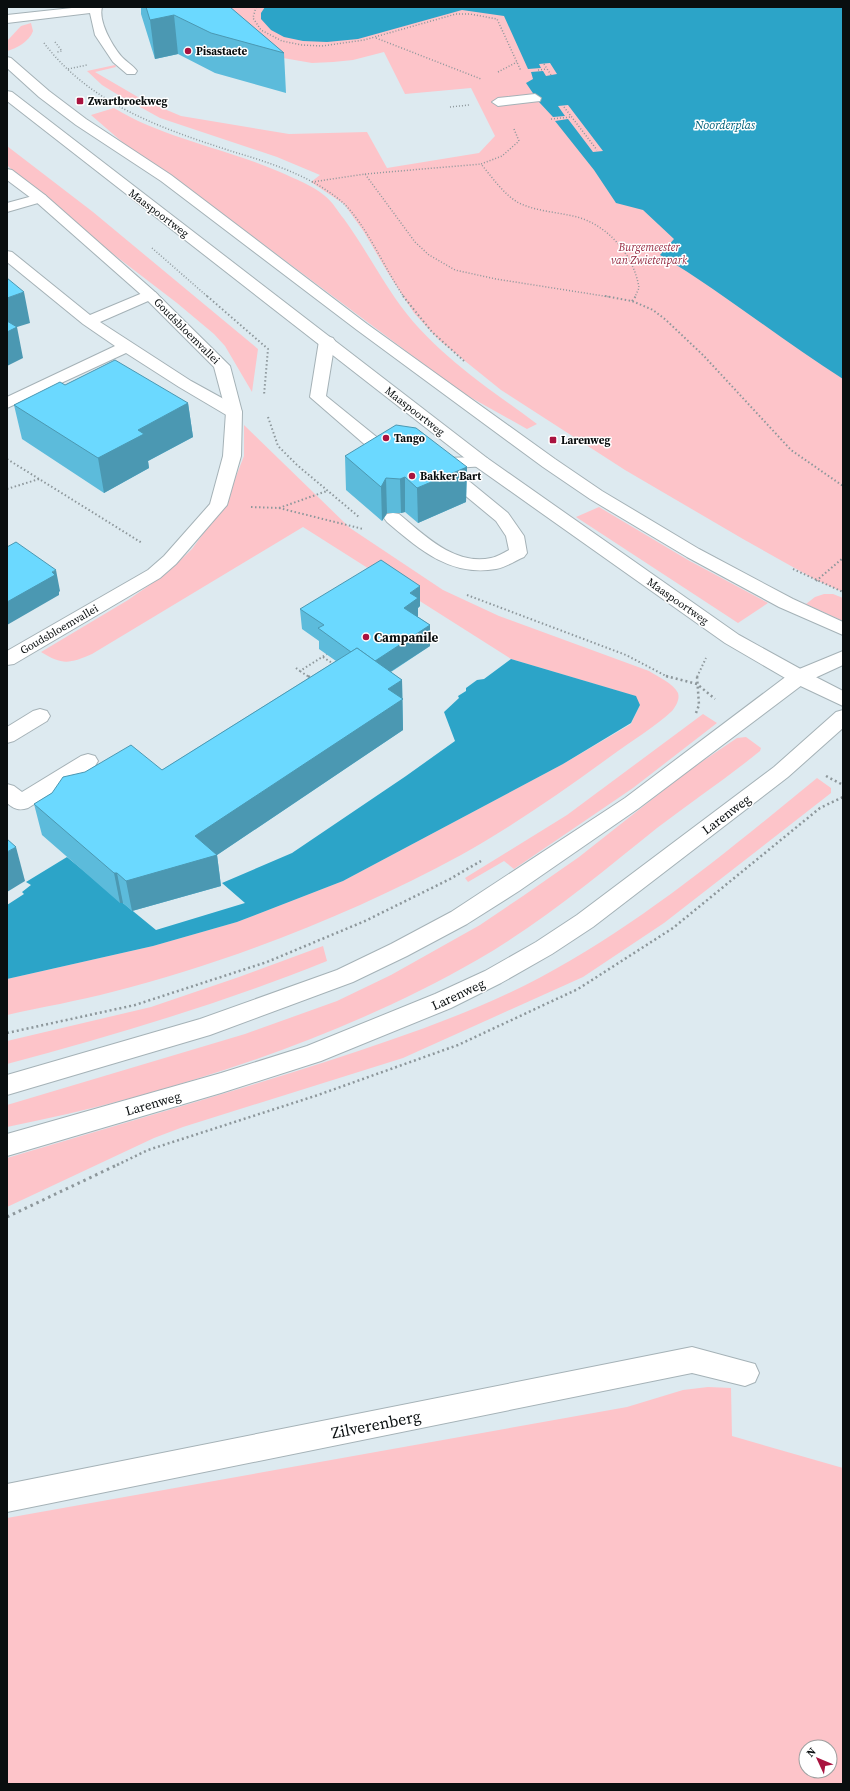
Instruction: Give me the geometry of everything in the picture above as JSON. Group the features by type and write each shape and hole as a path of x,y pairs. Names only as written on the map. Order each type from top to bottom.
{"street":[{"path":"7,19 95,8 101,35 117,58 131,71"},
{"path":"7,62 44,94 80,122 166,178 362,327 566,475 652,530 693,553 786,603 843,629"},
{"name":"Maaspoortweg","path":"7,95 327,341 480,462 711,624 799,677 843,699"},
{"path":"498,102 535,98"},
{"name":"Goudsbloemvallei","path":"7,173 40,198 150,295 222,366 234,412 232,456 218,505 170,560 154,574 7,659"},
{"path":"7,208 40,198"},
{"path":"7,255 88,322 185,384 234,412"},
{"path":"88,322 150,295"},
{"path":"327,341 318,397 384,452 428,456 438,463 502,517 515,536 518,553 496,563 479,565 457,561 430,549 393,518"},
{"path":"7,403 127,346"},
{"path":"438,463 480,462"},
{"path":"7,1085 202,1028 345,976 399,950 459,918 520,879 632,803 799,677 843,658"},
{"path":"7,736 40,716"},
{"name":"Larenweg","path":"7,1145 213,1085 313,1054 443,1001 493,978 544,948 585,921 781,772 843,717"},
{"path":"7,791 21,803 88,761"},
{"name":"Zilverenberg","path":"7,1498 692,1360 745,1373"}],"path":[{"path":"256,7 253,17 254,24 269,35 293,43 326,45 375,38 461,13 497,19 522,71"},
{"path":"42,38 53,53 83,83 95,92 134,115 161,128 242,153 311,182 344,204 364,232 388,273 414,312 439,340 465,362"},
{"path":"375,38 475,78 486,79 518,62"},
{"path":"544,64 551,75"},
{"path":"311,182 364,174 480,164 495,161 509,152 519,141 518,135 486,79"},
{"path":"563,106 597,150"},
{"path":"559,118 571,117"},
{"path":"480,164 517,203 537,210 580,217 591,221 611,236 631,261 638,281 639,289 632,301"},
{"path":"364,174 415,242 429,255 455,270 496,279 586,292 632,301 653,310 703,354 791,450 843,486"},
{"path":"7,459 170,560"},
{"path":"7,489 40,479"},
{"path":"279,508 328,490"},
{"path":"218,505 279,508 363,529"},
{"path":"843,558 816,580 843,592"},
{"path":"300,671 327,654"},
{"path":"693,716 699,705 697,676 707,656"},
{"path":"323,657 341,669"},
{"path":"296,668 318,683"},
{"path":"697,684 718,701"},
{"path":"824,775 843,785"},
{"path":"7,1033 135,1005 267,962 364,921 450,879 483,859"}],"green space":[{"name":"Burgemeester van Zwietenpark","path":"225,7 843,7 843,592 816,580 625,470 501,390 439,340 414,313 364,232 344,204 311,182 320,175 277,157 160,118 102,85 87,71 115,65 116,67 95,72 143,100 181,116 289,134 367,132 387,168 479,153 495,136 471,88 405,94 384,52 353,60 333,62 312,63 283,58"},
{"path":"31,23 33,31 29,38 19,46 7,51 7,41 21,26"},
{"path":"114,108 134,119 174,136 238,156 280,172 303,182 320,192 328,198 335,207 351,229 395,298 425,335 461,367 537,424 527,429 461,392 168,173 136,154 91,115"},
{"path":"7,146 93,212 258,349 252,392 225,346 214,334 177,303 40,198 7,165"},
{"path":"244,425 350,528 443,590 499,616 649,671 676,689 678,698 675,707 650,729 519,820 461,855 378,897 291,934 202,966 157,980 99,995 7,1015 7,979 153,946 237,922 343,881 563,764 631,724 640,705 635,696 511,659 303,527 92,654 77,660 66,662 55,659 41,652 128,600 167,573 192,549 216,516 231,489 244,456"},
{"path":"599,507 688,560 768,603 738,623 576,517"},
{"path":"824,594 833,594 843,598 843,621 806,604 815,597"},
{"path":"703,714 717,723 633,788 514,869 504,861 468,882 465,878 567,815"},
{"path":"746,737 761,748 760,751 657,828 547,914 501,946 423,989 309,1040 249,1062 188,1082 127,1099 7,1127 7,1105 245,1034 337,1001 391,975 480,925 579,857 688,771 737,738"},
{"path":"817,778 831,788 831,793 664,923 583,977 403,1058 183,1127 154,1138 7,1207 7,1158 246,1087 380,1044 489,1002 541,977 578,956 650,909 718,858"},
{"path":"323,946 327,961 248,991 88,1042 7,1064 7,1041 151,1007"},
{"path":"708,1387 731,1388 732,1436 843,1468 843,1784 7,1784 7,1518 627,1407 683,1390"}],"water":[{"name":"Noorderplas","path":"265,7 843,7 843,379 797,349 707,285 660,255 674,239 643,210 616,203 594,170 555,121 568,119 593,152 603,151 568,105 558,106 565,116 553,117 539,102 526,83 533,79 531,72 543,71 546,76 557,74 550,63 539,64 541,68 528,69 504,16 462,10 358,39 327,42 303,41 284,37 271,30 261,19 261,13"},
{"path":"511,659 636,696 640,705 631,723 563,764 343,881 237,922 153,946 7,979 7,905 24,894 22,892 31,885 26,882 67,857 156,930 245,903 222,883 292,853 455,741 444,712 459,698 458,696 466,691 466,688 477,680 484,679"}],"building":[{"path":"146,7 230,7 284,53 211,33 174,15 150,20"},
{"path":"7,278 24,292 7,298"},
{"path":"7,321 17,327 7,332"},
{"path":"115,360 188,403 138,430 144,434 98,458 14,405 60,382 65,385"},
{"path":"396,425 416,428 467,467 417,488 405,477 400,479 386,478 381,487 345,456"},
{"path":"16,542 56,570 52,572 55,575 7,602 7,547"},
{"name":"Campanile","path":"381,560 420,586 410,593 418,598 404,608 430,625 375,661 357,648 351,652 318,628 324,625 300,609"},
{"path":"357,648 402,680 388,689 403,699 195,836 217,855 126,881 117,873 114,873 34,804 52,793 63,777 85,772 131,745 162,770"},
{"path":"7,839 16,847 7,852"}],"place":[{"name":"Pisastaete","path":"188,51"},
{"name":"Zwartbroekweg","path":"80,101"},
{"name":"Tango","path":"386,438"},
{"name":"Larenweg","path":"553,440"},
{"name":"Bakker Bart","path":"412,476"},
{"name":"Campanile","path":"366,637"}]}
